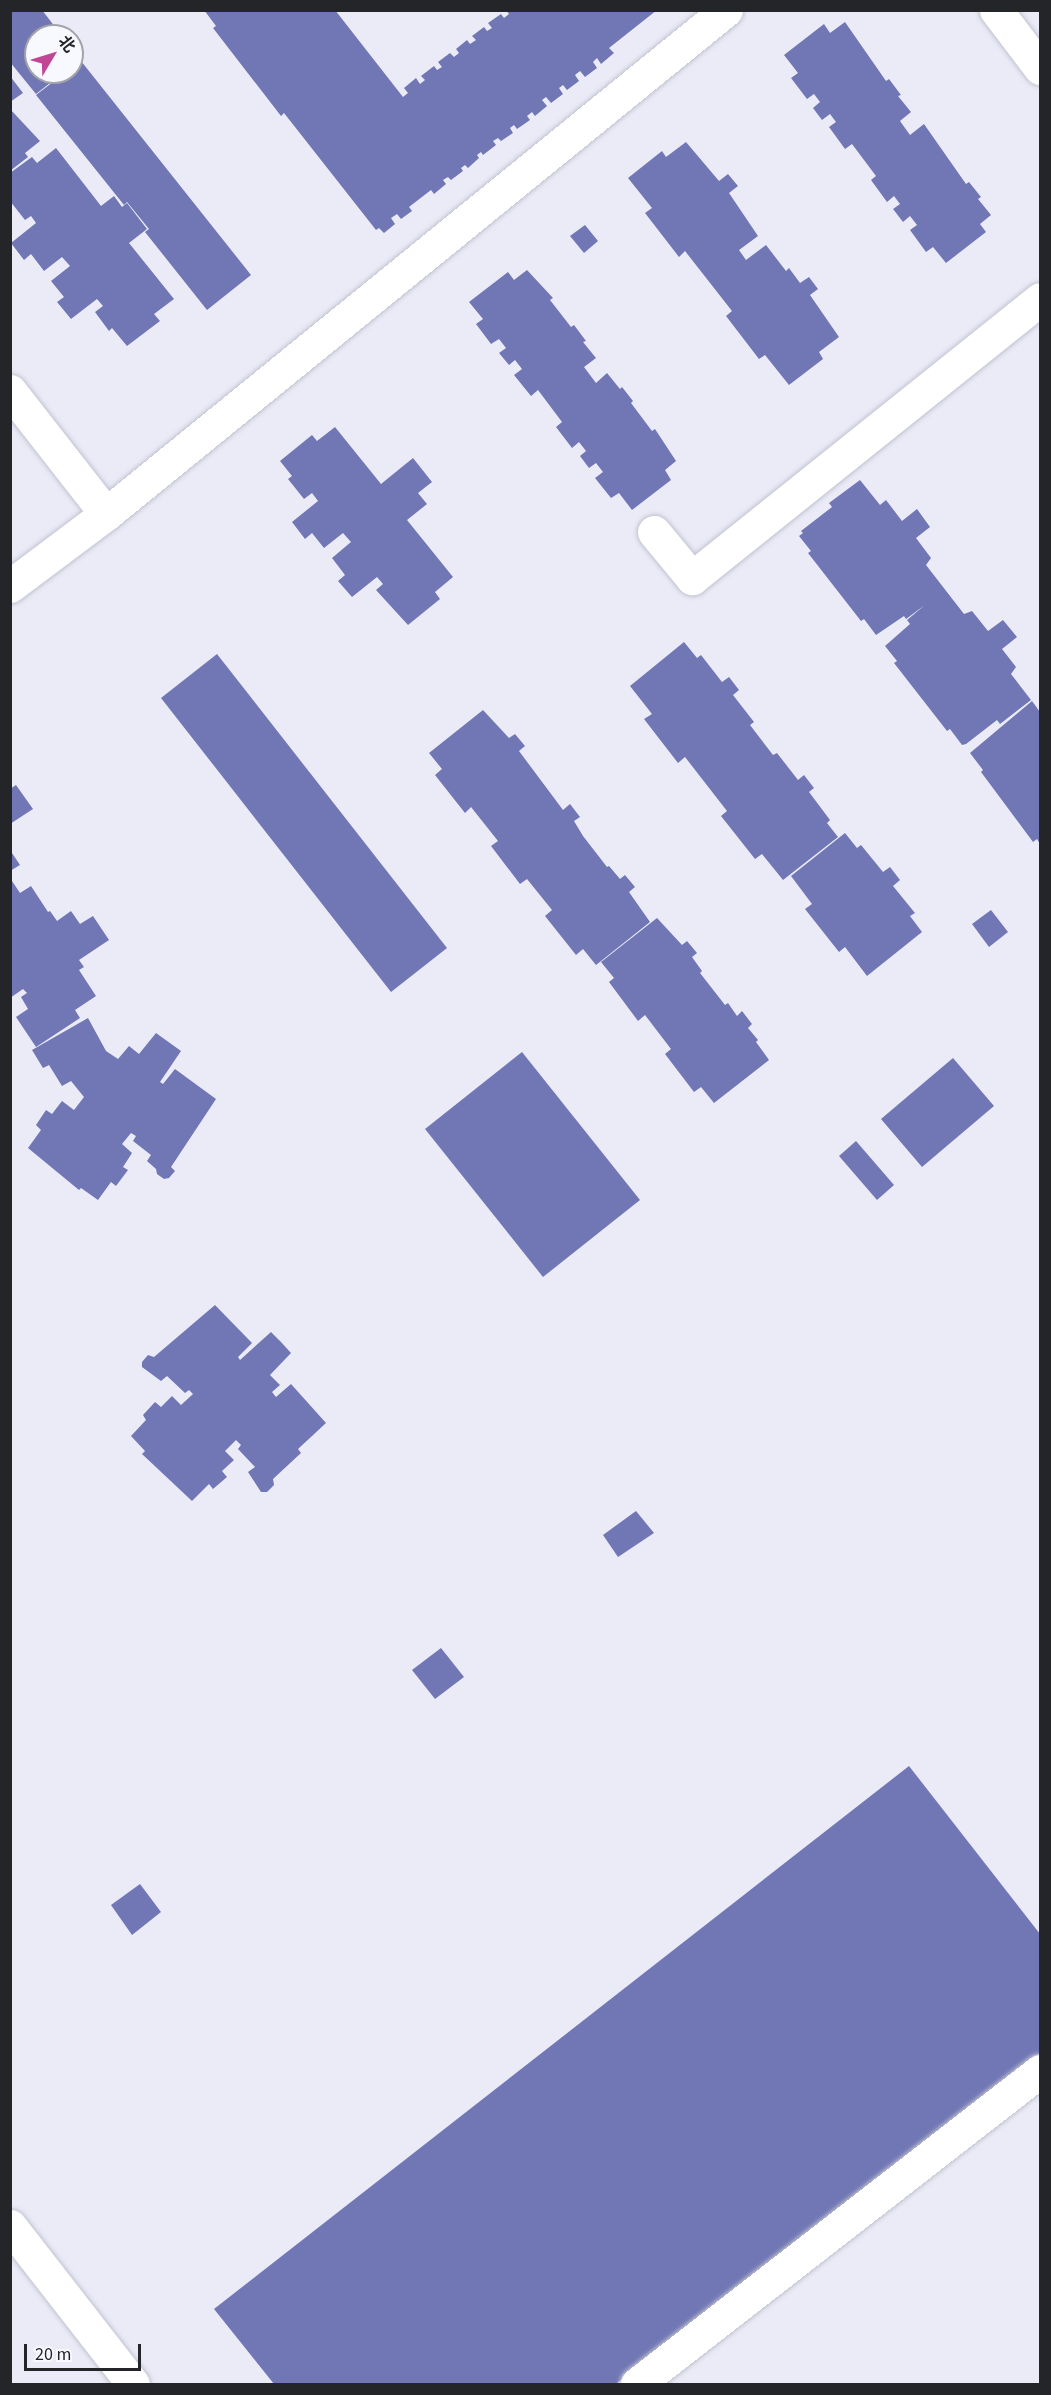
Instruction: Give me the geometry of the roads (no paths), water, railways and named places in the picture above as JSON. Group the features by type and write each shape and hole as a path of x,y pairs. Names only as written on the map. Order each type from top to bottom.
{"street":[{"path":"10,586 106,514 726,10"},
{"path":"996,10 1041,68"},
{"path":"654,532 692,578 1041,298"},
{"path":"10,391 106,514"},
{"path":"637,2385 1041,2071"},
{"path":"10,2226 133,2385"}]}
